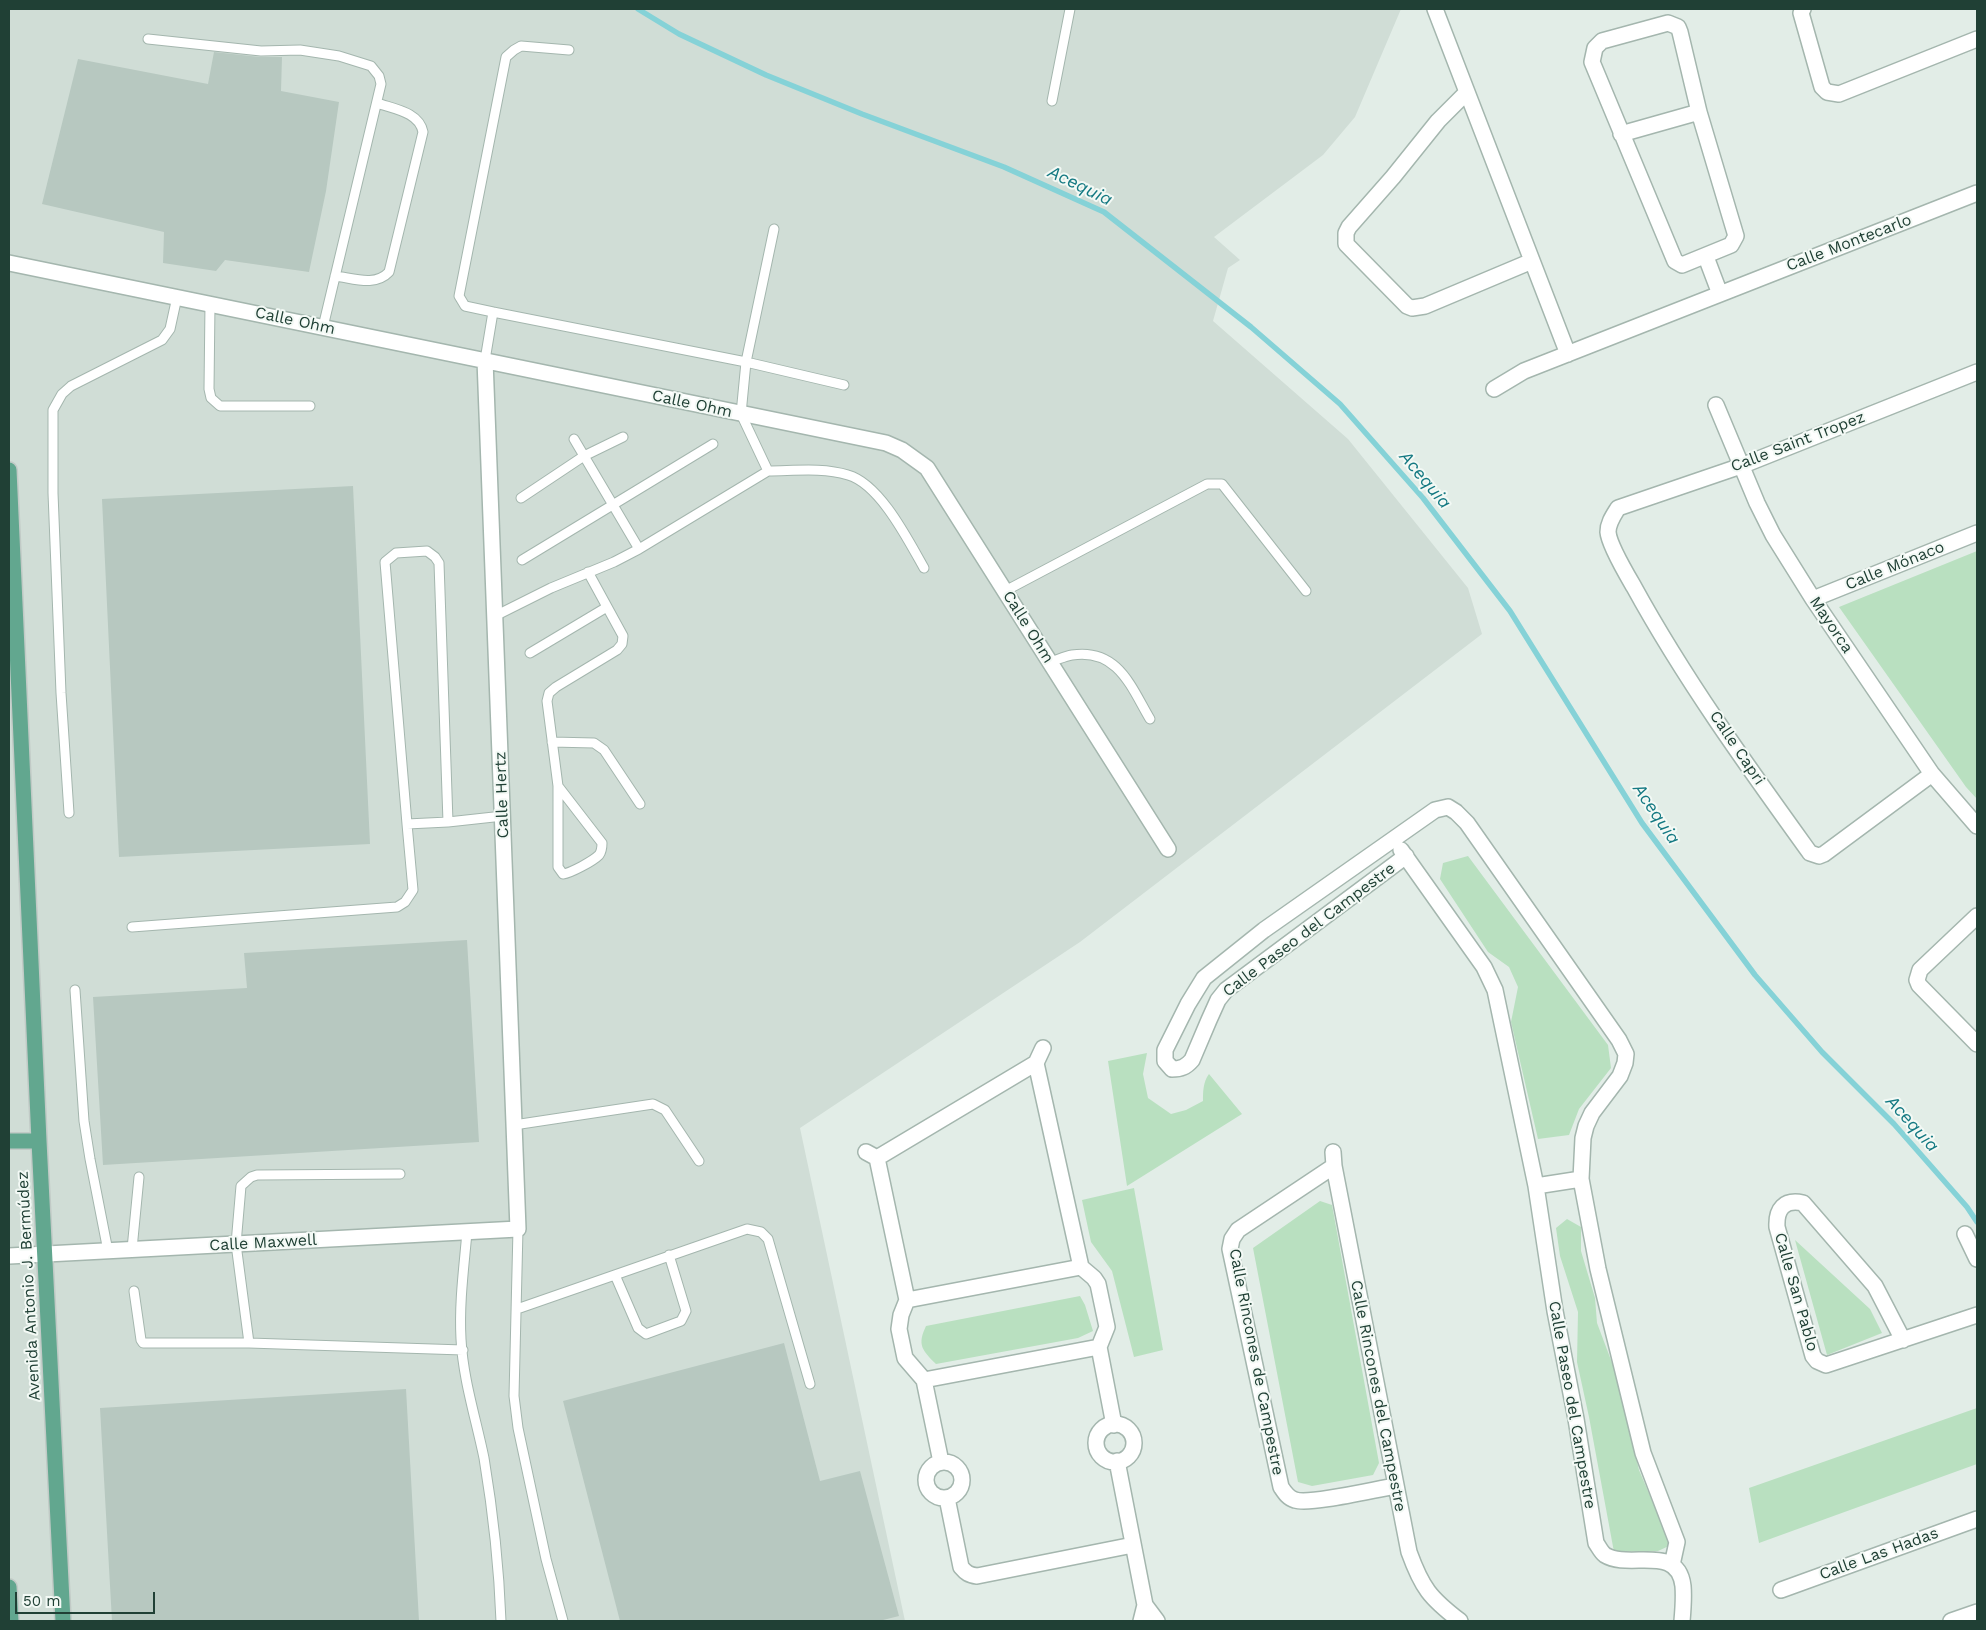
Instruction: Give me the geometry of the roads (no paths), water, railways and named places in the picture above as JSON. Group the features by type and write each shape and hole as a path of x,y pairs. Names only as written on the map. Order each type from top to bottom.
{"main road":[{"name":"Avenida Antonio J. Bermúdez","path":"9,470 39,1141 64,1621"},
{"path":"9,1141 39,1141"},
{"path":"9,1586 11,1621"}],"street":[{"path":"1435,9 1568,354"},
{"path":"1803,9 1801,13 1822,87 1832,94 1839,94 1977,39"},
{"path":"1668,23 1678,27 1698,112 1736,236 1731,245 1682,265 1674,261 1592,62 1595,48 1602,41 1668,23"},
{"path":"1467,92 1438,121 1394,177 1349,227 1346,233 1346,244 1407,306 1412,308 1425,306 1532,261"},
{"path":"1621,134 1698,112"},
{"name":"Calle Montecarlo","path":"1494,389 1524,371 1977,193"},
{"path":"1706,256 1720,294"},
{"name":"Calle Ohm","path":"9,263 886,443 914,457 927,468 1168,849"},
{"name":"Calle Hertz","path":"485,360 518,1229"},
{"name":"Calle Saint Tropez","path":"1618,508 1741,466 1977,372"},
{"name":"Mayorca","path":"1716,405 1741,466 1773,535 1813,599 1932,774 1977,826"},
{"name":"Calle Capri","path":"1618,508 1612,517 1608,534 1623,568 1644,606 1737,751 1810,853 1819,856 1824,854 1932,774"},
{"name":"Calle Mónaco","path":"1813,599 1977,533"},
{"name":"Calle Paseo del Campestre","path":"1394,840 1406,856 1484,967 1495,990 1536,1186 1555,1311 1576,1419 1596,1543 1603,1553 1612,1558 1660,1561 1672,1565 1678,1542 1643,1453 1598,1269 1581,1179 1583,1138 1586,1126 1592,1113 1620,1076 1626,1054 1467,823 1456,812 1448,807 1435,810 1264,930 1204,978 1188,1004 1165,1050 1165,1061 1172,1069 1188,1065 1192,1060 1218,1000 1226,990 1406,856"},
{"path":"1977,916 1920,970 1917,980 1977,1044"},
{"path":"1264,930 1279,950"},
{"path":"941,1462 924,1380 905,1358 899,1329 901,1315 907,1300 872,1155 1036,1063 1043,1048"},
{"path":"1036,1063 1081,1267 1098,1284 1107,1327 1099,1347 1114,1425"},
{"name":"Calle Rincones de Campestre","path":"1334,1159 1238,1230 1232,1239 1230,1249 1281,1487 1284,1492 1289,1498 1305,1502 1396,1486"},
{"name":"Calle Rincones del Campestre","path":"1334,1159 1409,1552 1419,1579 1428,1592 1460,1621"},
{"path":"1536,1186 1581,1179"},
{"name":"Calle San Pablo","path":"1903,1340 1875,1286 1803,1202 1796,1201 1781,1208 1776,1216 1777,1227 1813,1356 1817,1361 1826,1365 1903,1340 1977,1315"},
{"name":"Calle Maxwell","path":"9,1256 518,1229"},
{"path":"1965,1234 1977,1259"},
{"path":"907,1300 1081,1267"},
{"path":"924,1380 1099,1347"},
{"path":"1114,1425 1125,1427 1132,1435 1134,1441 1132,1453 1127,1458 1117,1462 1107,1460 1102,1456 1098,1451 1096,1442 1102,1429 1114,1425"},
{"path":"941,1462 953,1464 958,1468 962,1476 962,1484 958,1491 947,1498 934,1495 927,1488 926,1481 930,1469 936,1463 941,1462"},
{"path":"1117,1462 1145,1605 1141,1621"},
{"path":"947,1498 961,1567 970,1575 977,1576 1133,1545"},
{"name":"Calle Las Hadas","path":"1781,1590 1977,1519"},
{"path":"1672,1565 1678,1572 1683,1587 1682,1621"},
{"path":"1145,1605 1157,1621"},
{"path":"1951,1621 1977,1612"}],"lane":[{"path":"1052,101 1070,9"},
{"path":"148,40 261,51 300,50 339,56 371,66 376,70 381,84 322,327"},
{"path":"569,50 521,46 506,57 460,296 465,306 746,362 844,385"},
{"path":"335,276 372,281 383,278 389,272 423,132 418,121 411,115 377,103"},
{"path":"768,471 741,414 746,362 774,229"},
{"path":"69,813 61,693 53,493 53,410 62,394 71,386 162,340 170,329 177,297"},
{"path":"210,304 209,389 211,398 220,406 310,406"},
{"path":"485,360 493,312"},
{"path":"521,498 584,456 622,437"},
{"path":"574,439 639,550"},
{"path":"522,560 713,444"},
{"path":"495,616 550,588 639,550 768,471 818,470 849,475 877,496 892,513 924,568"},
{"path":"1005,591 1207,484 1216,483 1222,484 1306,591"},
{"path":"132,927 396,907 405,902 413,890 385,562 396,553 427,551 435,557 438,563 448,822"},
{"path":"558,786 602,843 599,855 569,873 563,874 558,868 558,786 547,701 549,693 617,650 622,644 623,636 588,572"},
{"path":"530,653 607,607"},
{"path":"1050,662 1073,655 1093,656 1108,660 1116,665 1124,676 1150,719"},
{"path":"552,742 594,743 604,750 640,804"},
{"path":"407,824 503,816"},
{"path":"75,990 84,1121 108,1251"},
{"path":"514,1125 653,1104 664,1110 699,1161"},
{"path":"249,1342 236,1244 242,1186 251,1177 257,1175 400,1174"},
{"path":"132,1249 139,1177"},
{"path":"518,1229 514,1396 518,1428 544,1551 563,1621"},
{"path":"517,1309 747,1229 761,1232 768,1239 810,1384"},
{"path":"467,1232 462,1293 461,1339 469,1393 483,1458 499,1563 501,1621"},
{"path":"615,1275 638,1328 646,1334 682,1322 686,1311 669,1255"},
{"path":"134,1291 143,1343 249,1342 463,1350"}],"waterway":[{"name":"Acequia","path":"638,9 679,34 766,75 862,114 1004,167 1104,212 1251,327 1340,404 1423,498 1510,611 1642,823 1755,975 1822,1052 1894,1124 1967,1207 1977,1222"}]}
